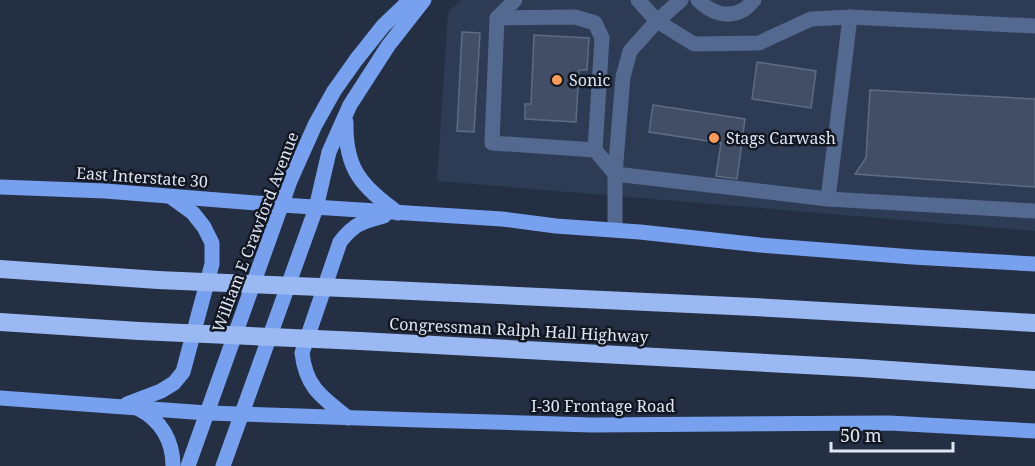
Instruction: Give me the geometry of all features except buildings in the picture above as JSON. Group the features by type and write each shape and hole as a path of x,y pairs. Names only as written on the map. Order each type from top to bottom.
{"highway":[{"name":"Congressman Ralph Hall Highway","path":"0,269 158,280 743,306 1035,323"},
{"name":"Congressman Ralph Hall Highway","path":"0,322 849,367 1035,380"}],"main road":[{"name":"William E Crawford Avenue","path":"188,466 290,181 315,124 356,60 383,26 410,0"},
{"path":"224,466 316,208 330,152 350,105 388,46 424,0"},
{"path":"346,116 346,142 354,169 369,189 398,213"},
{"name":"East Interstate 30","path":"0,187 105,191 282,206"},
{"path":"129,407 174,383 183,372 212,264 212,243 204,227 193,213 170,196"},
{"path":"282,206 502,219 760,245 1035,264"},
{"path":"348,418 310,383 304,369 302,353 340,243 349,230 362,222 398,213"},
{"path":"0,398 207,413"},
{"path":"129,407 154,419 166,434 172,452 173,466"},
{"name":"I-30 Frontage Road","path":"207,413 592,425 889,423 1035,431"}],"lane":[{"path":"515,0 497,18 492,143 596,150"},
{"path":"638,0 657,21 694,44 759,43 811,19 850,17 1035,26"},
{"path":"615,230 615,174 624,77 630,51 657,21 681,0"},
{"path":"698,0 706,8 723,15 742,11 754,0"},
{"path":"497,18 575,17 595,23 602,38 596,150 615,174 828,199 1035,211"},
{"path":"828,199 850,17"}],"shaded area":[{"path":"461,0 1035,0 1035,231 437,181 448,12"}],"place":[{"name":"Sonic","path":"557,80"},
{"name":"Stags Carwash","path":"714,138"}]}
